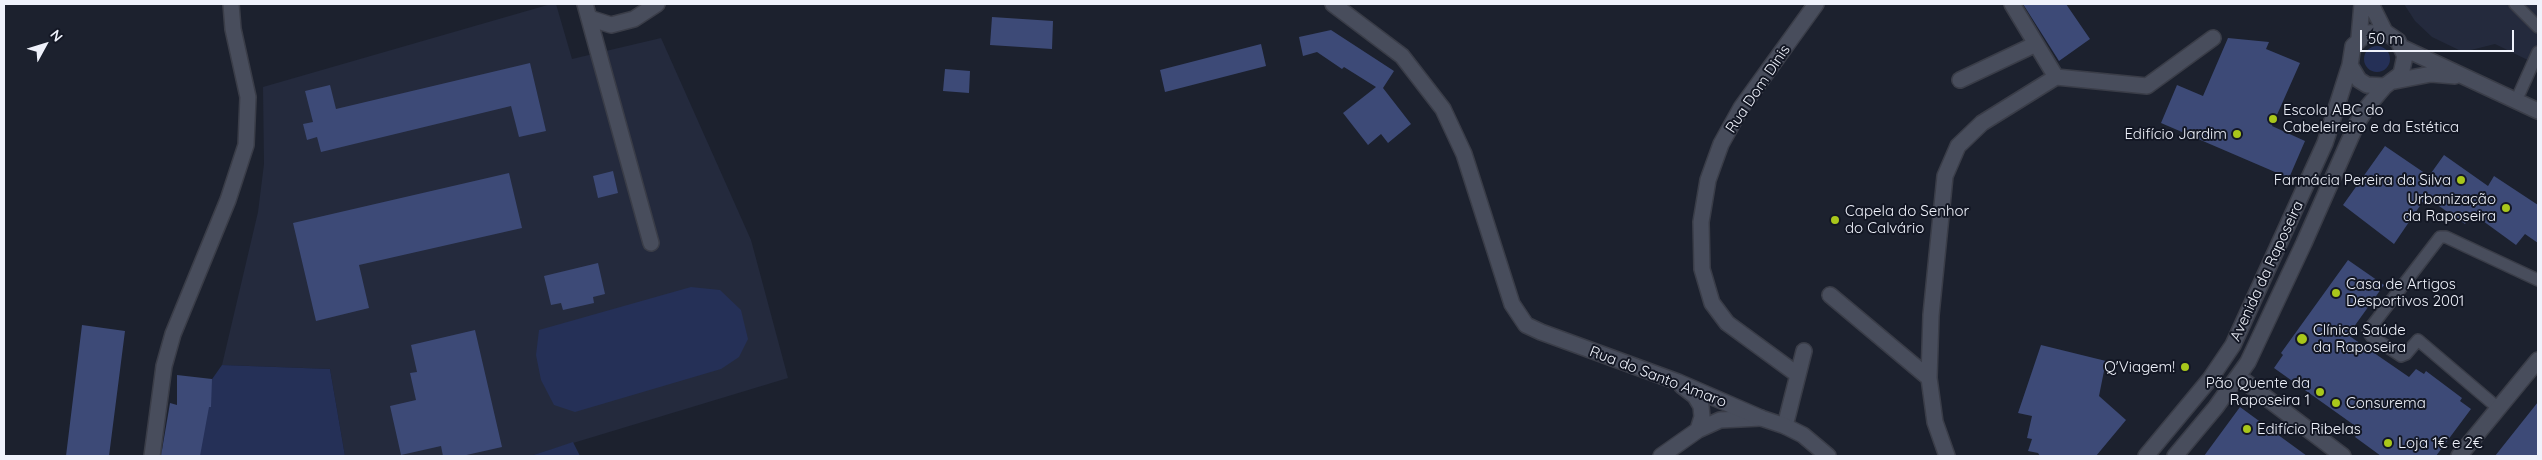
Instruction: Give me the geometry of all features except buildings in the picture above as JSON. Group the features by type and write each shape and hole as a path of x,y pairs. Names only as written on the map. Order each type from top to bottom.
{"street":[{"path":"152,456 164,366 173,334 228,200 246,145 248,97 233,29 231,4"},
{"path":"587,11 612,25 634,19 656,4"},
{"name":"Rua do Santo Amaro","path":"1333,4 1391,46 1422,79 1444,109 1458,139 1505,284 1517,313 1532,328 1678,382 1784,426 1803,435 1828,456"},
{"name":"Rua Dom Dinis","path":"1798,375 1727,323 1712,304 1702,269 1701,222 1708,180 1721,144 1741,108 1816,4"},
{"path":"2012,4 2056,77"},
{"name":"Avenida da Raposeira","path":"2146,456 2210,379 2232,345 2321,154 2350,65 2350,55 2359,38 2362,4"},
{"path":"2372,4 2385,32 2398,41 2403,48 2516,101 2537,107"},
{"path":"587,11 651,243"},
{"path":"2359,38 2367,33 2385,32"},
{"path":"1947,456 1936,422 1929,378 1932,306 1945,176 1958,146 1982,123 2056,77 2147,86 2213,38"},
{"path":"1960,80 2036,44"},
{"name":"Avenida da Raposeira","path":"2175,456 2239,378 2304,243 2357,123 2368,106 2405,66 2403,48"},
{"path":"2350,65 2359,80 2367,86 2390,84 2431,74 2464,76"},
{"path":"1830,295 1929,378"},
{"path":"1784,426 1804,351"},
{"path":"2459,456 2538,360"},
{"path":"2239,378 2343,456"},
{"path":"1678,382 1695,396 1701,406 1702,417 1698,430"},
{"path":"1661,456 1698,430 1726,418 1761,418"}],"lane":[{"path":"2515,4 2538,26"},
{"path":"2516,101 2538,52"},
{"path":"2498,408 2418,340 2406,354 2401,356 2371,336 2368,331 2440,237 2446,237 2538,280"}],"shaded area":[{"path":"556,4 572,59 661,38 751,240 788,378 530,456 345,456 330,369 222,365 258,212 264,164 263,87"},
{"path":"2404,4 2538,4 2538,65 2495,44 2463,52 2432,37 2415,21"},
{"path":"2377,46 2386,50 2390,59 2386,68 2377,72 2368,68 2364,59 2368,50"},
{"path":"691,287 720,290 741,310 748,339 739,357 721,369 575,412 554,405 541,380 536,355 539,330"},
{"path":"222,365 330,369 345,456 158,456"},
{"path":"573,442 580,456 530,456 552,449"}],"place":[{"name":"Escola ABC do Cabeleireiro e da Estética","path":"2273,119"},
{"name":"Edifício Jardim","path":"2237,134"},
{"name":"Farmácia Pereira da Silva","path":"2461,180"},
{"name":"Urbanização da Raposeira","path":"2506,208"},
{"name":"Capela do Senhor do Calvário","path":"1835,220"},
{"name":"Casa de Artigos Desportivos 2001","path":"2336,293"},
{"name":"Clínica Saúde da Raposeira","path":"2302,339"},
{"name":"Q'Viagem!","path":"2185,367"},
{"name":"Pão Quente da Raposeira 1","path":"2320,392"},
{"name":"Consurema","path":"2336,403"},
{"name":"Edifício Ribelas","path":"2247,429"},
{"name":"Loja 1€ e 2€","path":"2388,443"}]}
